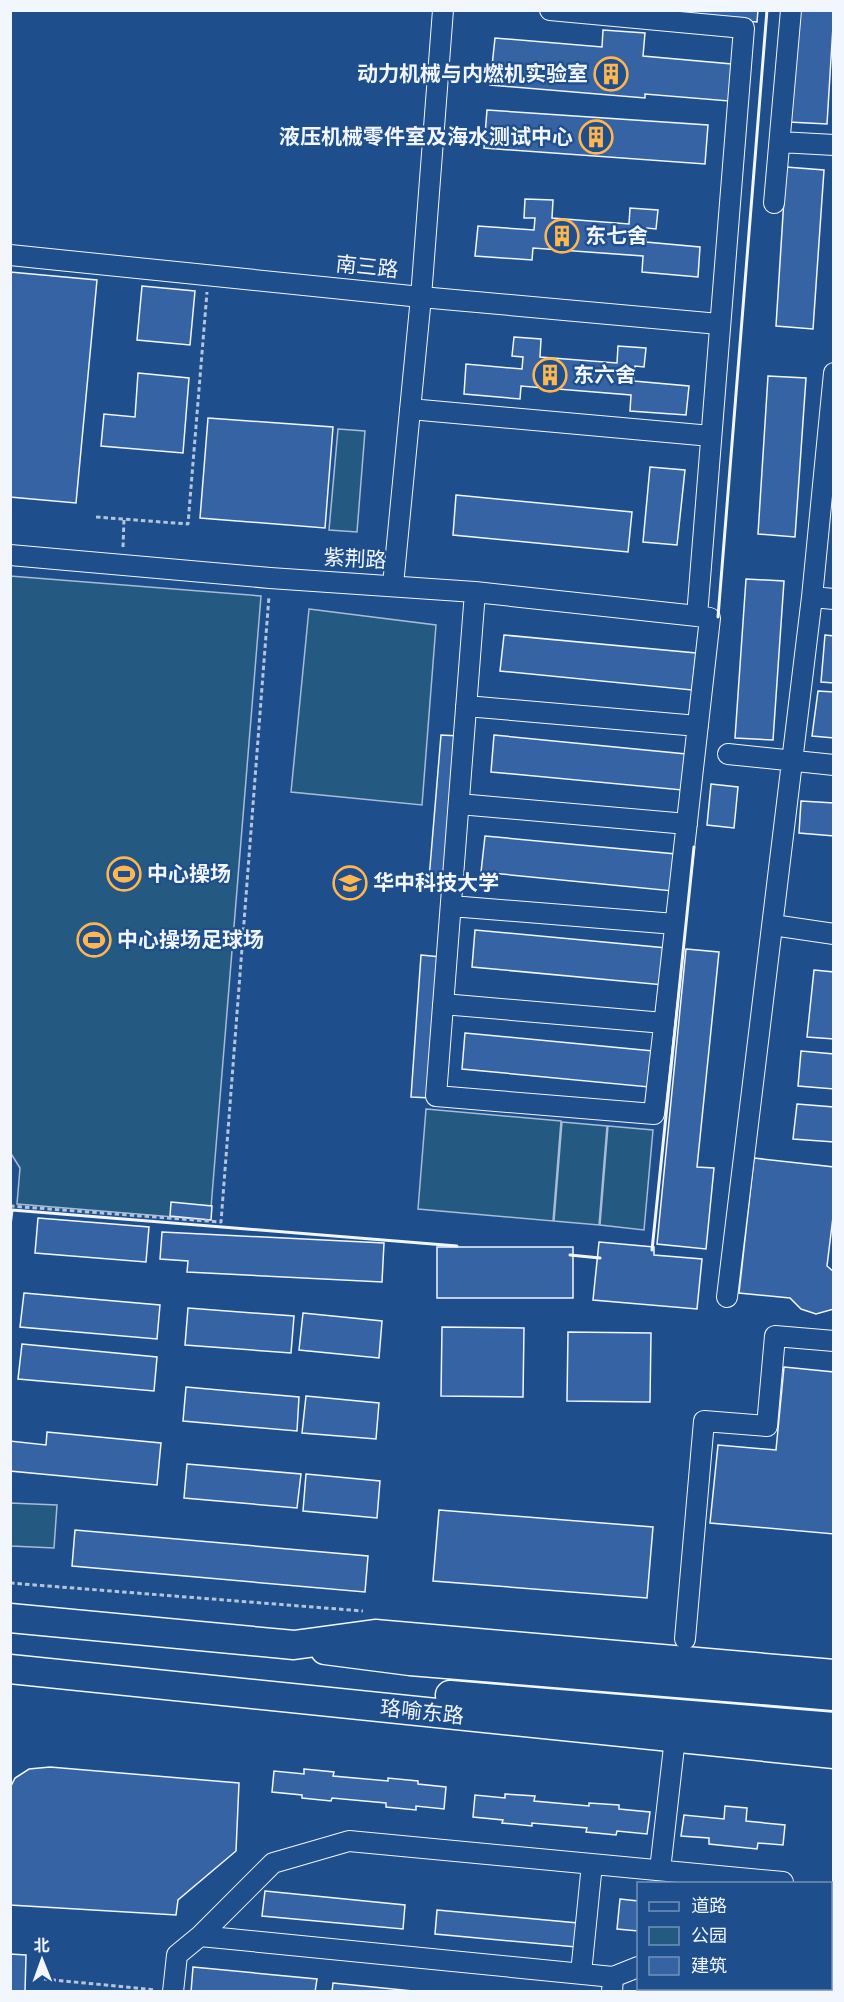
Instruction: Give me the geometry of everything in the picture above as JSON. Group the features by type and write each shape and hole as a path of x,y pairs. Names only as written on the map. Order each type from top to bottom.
{"highway":[{"path":"10,1618 294,1645 410,1661 834,1696"},
{"path":"294,1645 375,1634 834,1674"},
{"name":"珞喻东路","path":"10,1669 834,1754"},
{"path":"288,1698 371,1690 834,1727"}],"street":[{"path":"393,585 421,297 443,10"},
{"path":"475,592 436,1096 654,1114 710,618 697,616 744,28 550,10"},
{"path":"774,203 791,10"},
{"path":"780,142 834,145"},
{"name":"南三路","path":"10,255 421,297 719,324"},
{"path":"727,1297 812,597 831,429 834,373"},
{"path":"410,409 711,436"},
{"name":"紫荆路","path":"10,555 270,578 475,592 697,616"},
{"path":"812,597 834,599"},
{"path":"466,705 698,726"},
{"path":"728,754 834,765"},
{"path":"459,804 687,824"},
{"path":"451,906 675,924"},
{"path":"772,925 834,934"},
{"path":"443,1004 664,1023"},
{"path":"685,1639 704,1421 767,1426 775,1336 834,1341"},
{"path":"660,1870 675,1738"},
{"path":"173,1992 177,1955 200,1936 273,1863 349,1841 783,1882"},
{"path":"581,1973 592,1864"},
{"path":"200,1936 581,1973 612,1984 637,1967"}],"path":[{"path":"96,517 188,524 208,275"},
{"path":"122,565 124,519"},
{"path":"10,1206 221,1222 270,578"},
{"path":"44,1979 167,1992"}],"green space":[{"path":"338,429 365,431 357,532 329,530"},
{"name":"中心操场","path":"10,576 261,596 210,1220 17,1204 20,1168 10,1152"},
{"path":"309,609 436,625 422,805 291,792"},
{"path":"426,1109 561,1121 553,1221 418,1209"},
{"path":"562,1122 607,1126 599,1225 554,1221"},
{"path":"608,1126 653,1130 644,1230 600,1225"},
{"path":"10,1503 57,1505 54,1548 11,1546"}],"building":[{"path":"685,10 758,10 757,22 685,17"},
{"path":"797,10 834,10 827,124 789,122"},
{"name":"动力机械与内燃机实验室","path":"603,30 645,33 643,56 732,64 729,101 645,94 645,98 490,85 495,38 602,47"},
{"name":"液压机械零件室及海水测试中心","path":"487,110 708,125 705,164 484,148"},
{"path":"786,167 824,170 813,329 776,326"},
{"name":"东七舍","path":"525,199 553,200 552,218 629,224 630,208 658,210 656,229 647,228 646,242 700,247 698,277 642,272 643,256 533,248 532,260 475,256 478,226 534,230 535,218 524,218"},
{"path":"10,272 97,280 76,503 10,497"},
{"path":"142,286 195,291 190,345 137,340"},
{"name":"东六舍","path":"514,337 541,339 540,357 617,363 618,346 646,348 644,367 635,366 634,381 689,386 686,415 630,411 631,395 521,386 520,399 464,394 466,364 522,369 523,357 512,356"},
{"path":"138,373 189,378 183,453 101,446 104,414 135,417"},
{"path":"768,376 806,378 795,537 758,534"},
{"path":"208,418 333,427 325,528 200,518"},
{"path":"650,467 685,470 677,545 643,542"},
{"path":"456,495 632,512 628,552 453,535"},
{"path":"746,579 784,581 773,740 735,738"},
{"path":"504,635 696,653 692,690 500,671"},
{"path":"825,635 834,636 834,683 821,682"},
{"path":"818,691 834,692 834,738 812,736"},
{"path":"441,735 460,736 449,880 429,879"},
{"path":"494,735 686,754 682,790 491,772"},
{"path":"711,784 738,787 734,828 707,825"},
{"path":"801,801 834,803 834,836 799,833"},
{"path":"485,836 676,854 673,891 481,872"},
{"path":"475,930 667,948 664,985 472,967"},
{"path":"686,949 719,952 697,1167 714,1168 706,1249 657,1244"},
{"path":"421,955 441,957 431,1098 411,1097"},
{"path":"814,970 834,972 834,1039 807,1037"},
{"path":"465,1033 653,1051 649,1087 462,1069"},
{"path":"801,1051 834,1054 834,1089 798,1086"},
{"path":"797,1104 834,1107 834,1142 793,1139"},
{"path":"754,1158 834,1167 834,1209 827,1266 834,1272 834,1309 816,1314 801,1309 790,1298 739,1293"},
{"path":"171,1202 212,1206 211,1220 170,1216"},
{"path":"38,1218 149,1227 146,1262 35,1253"},
{"path":"162,1232 384,1243 382,1282 187,1272 188,1261 160,1259"},
{"path":"599,1242 654,1247 654,1255 702,1259 697,1309 593,1300"},
{"path":"437,1247 573,1247 573,1298 437,1298"},
{"path":"24,1293 160,1305 157,1339 20,1327"},
{"path":"188,1308 294,1316 291,1353 185,1345"},
{"path":"303,1313 382,1321 379,1358 299,1350"},
{"path":"442,1327 524,1328 523,1397 441,1396"},
{"path":"568,1332 651,1333 650,1402 567,1401"},
{"path":"22,1344 157,1357 154,1391 18,1379"},
{"path":"784,1367 834,1372 834,1534 710,1523 718,1445 776,1450"},
{"path":"186,1387 299,1397 297,1431 183,1421"},
{"path":"306,1396 379,1403 376,1439 302,1433"},
{"path":"47,1432 161,1443 157,1485 10,1471 10,1441 46,1445"},
{"path":"187,1464 301,1474 297,1508 184,1498"},
{"path":"306,1474 380,1481 377,1518 303,1511"},
{"path":"439,1510 653,1527 647,1598 433,1581"},
{"path":"75,1530 368,1556 365,1592 72,1566"},
{"path":"50,1767 239,1783 236,1851 178,1900 176,1915 10,1905 10,1788 15,1778 29,1769"},
{"path":"304,1769 334,1772 333,1776 388,1781 388,1778 446,1787 444,1809 416,1806 416,1810 386,1807 386,1803 332,1798 331,1801 272,1792 274,1771 304,1774"},
{"path":"505,1794 535,1796 534,1801 589,1806 589,1803 619,1805 619,1809 650,1812 647,1834 617,1831 616,1835 586,1832 587,1828 532,1823 532,1826 473,1817 475,1795 505,1798"},
{"path":"725,1806 747,1808 746,1821 785,1825 783,1845 758,1843 757,1849 709,1844 709,1838 681,1836 684,1815 724,1819"},
{"path":"265,1891 405,1905 403,1929 262,1916"},
{"path":"620,1899 637,1901 637,1931 617,1929"},
{"path":"437,1910 578,1923 576,1947 435,1934"},
{"path":"10,1954 26,1955 25,1992 10,1992"},
{"path":"832,1966 834,1966 834,1992 798,1992 798,1990 832,1990"},
{"path":"193,1967 317,1979 315,1992 191,1992"},
{"path":"333,1983 423,1992 332,1992"}],"wall":[{"path":"718,617 767,10"},
{"path":"652,1250 694,847"},
{"path":"10,1226 12,1210 457,1246"},
{"path":"570,1255 600,1258"}],"place":[{"name":"动力机械与内燃机实验室","path":"611,74"},
{"name":"液压机械零件室及海水测试中心","path":"596,137"},
{"name":"东七舍","path":"562,236"},
{"name":"东六舍","path":"550,375"},
{"name":"中心操场","path":"124,874"},
{"name":"华中科技大学","path":"350,883"},
{"name":"中心操场足球场","path":"94,940"}]}
